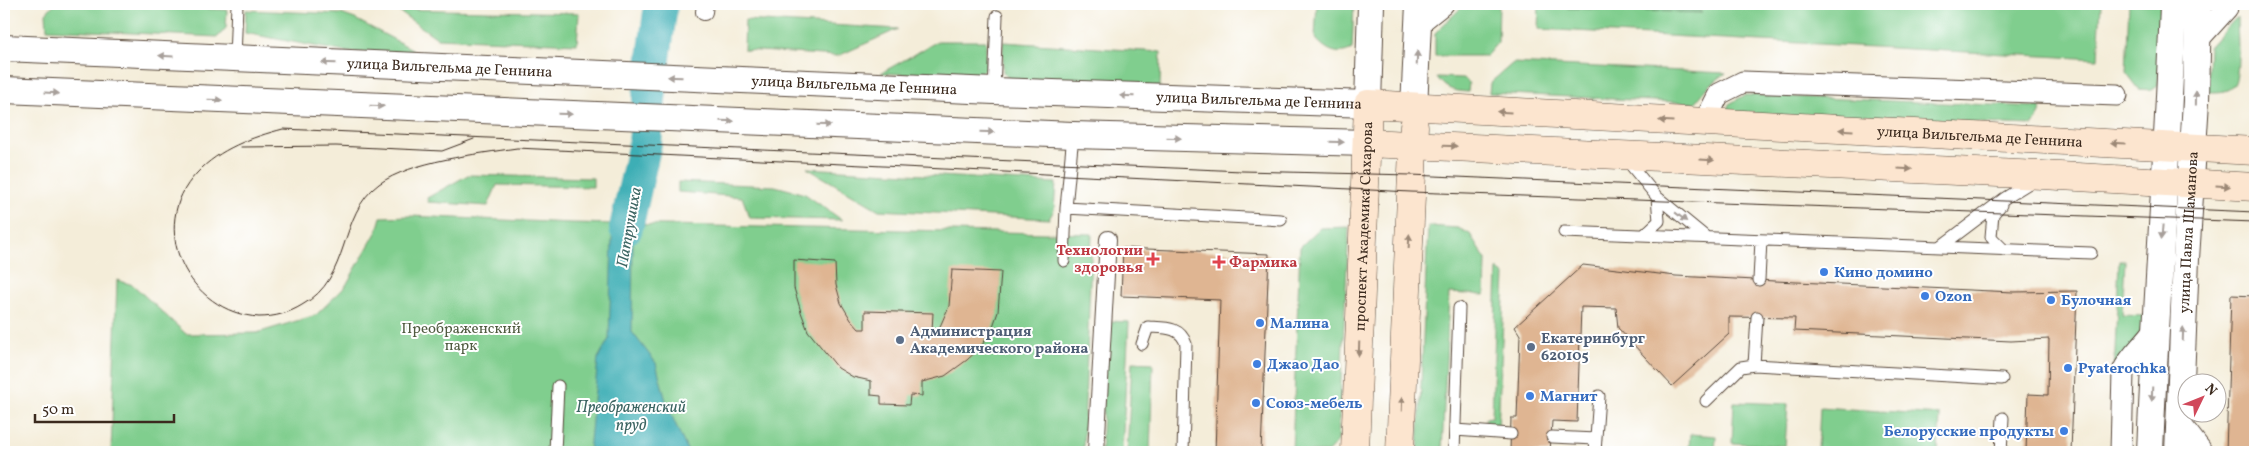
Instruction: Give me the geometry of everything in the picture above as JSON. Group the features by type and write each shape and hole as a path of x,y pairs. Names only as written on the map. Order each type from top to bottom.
{"main road":[{"name":"улица Вильгельма де Геннина","path":"1368,104 2255,151"},
{"name":"проспект Академика Сахарова","path":"1352,451 1368,104"},
{"path":"1400,452 1414,107"},
{"path":"1366,143 2042,175 2255,188"}],"street":[{"name":"проспект Академика Сахарова","path":"1368,104 1371,4"},
{"path":"1414,107 1418,14 1443,4"},
{"name":"улица Павла Шаманова","path":"2150,452 2173,4"},
{"name":"улица Павла Шаманова","path":"2182,374 2196,101 2198,4"},
{"path":"2197,41 2227,8 2227,4"},
{"name":"улица Вильгельма де Геннина","path":"4,48 776,82 1368,104"},
{"path":"1704,123 1719,94 1743,82 2117,95"},
{"path":"4,90 1073,135 1366,143"},
{"path":"1096,452 1108,239"},
{"path":"2121,452 2123,371 2128,360 2146,343 2155,329"},
{"name":"улица Павла Шаманова","path":"2178,452 2180,424"},
{"path":"2182,424 2201,452"}],"lane":[{"path":"234,59 236,4"},
{"path":"994,90 997,16"},
{"path":"1064,261 1066,208 1073,135"},
{"path":"1624,156 1656,197 1707,238"},
{"path":"1940,247 2006,198 2042,175"},
{"path":"1644,235 1659,221 1656,197"},
{"path":"2004,250 1991,236 1994,214 2006,198"},
{"path":"1066,208 1281,220"},
{"path":"1564,232 2091,253"},
{"path":"1759,280 1761,240"},
{"path":"1454,452 1459,308"},
{"path":"1754,365 1757,317"},
{"path":"1142,344 1148,327 1174,329 1183,336 1186,344 1183,452"},
{"path":"1706,401 1741,367 1754,365 2002,379"},
{"path":"555,452 558,386"},
{"path":"1595,452 1599,396"},
{"path":"2001,452 2003,418"},
{"path":"1454,430 1511,434"},
{"path":"1552,437 1596,439"}],"green space":[{"path":"54,4 131,4 227,10 226,28 218,37 47,29 46,13"},
{"path":"1317,4 1354,4 1352,49 1341,52 1332,51 1315,38"},
{"path":"1465,4 1499,4 1498,42 1486,56 1435,56 1435,33"},
{"path":"1539,4 2101,4 2098,59 1538,29"},
{"path":"1567,4 1694,4 1702,13 1567,8"},
{"path":"2129,4 2161,4 2158,86 2152,90 2139,89 2126,72"},
{"path":"395,9 579,13 577,44 437,38"},
{"path":"246,10 341,14 355,19 412,49 414,54 346,52 245,33"},
{"path":"2237,17 2238,64 2233,86 2221,92 2207,92 2209,47"},
{"path":"745,20 898,29 838,56 744,50"},
{"path":"938,41 986,41 986,68 976,78 881,73"},
{"path":"1003,42 1161,52 1160,87 1011,81 1003,72"},
{"path":"1513,63 1726,73 1709,86 1695,103 1489,93 1490,83"},
{"path":"1437,77 1464,78 1469,83 1468,92 1451,89 1444,85"},
{"path":"1745,95 2041,107 2040,113 2033,125 1725,114 1729,104"},
{"path":"807,168 1056,183 1054,210 1049,219 879,210"},
{"path":"468,175 593,178 593,187 497,185 488,206 428,202 427,198"},
{"path":"678,182 775,186 805,194 842,220 750,218 742,197 678,192"},
{"name":"Преображенский парк","path":"410,216 572,223 1092,234 1083,452 111,452 117,280 133,285 186,334 257,333 316,315 345,287 377,231 381,217"},
{"path":"1428,226 1458,228 1470,234 1486,260 1485,295 1449,293 1442,452 1418,452"},
{"path":"1349,227 1338,441 1328,452 1292,452 1300,247 1320,228"},
{"path":"2119,261 2125,261 2122,315 2145,316 2141,332 2129,353 2114,373"},
{"path":"1497,269 1505,275 1498,430 1486,428 1486,418 1492,417"},
{"path":"1107,321 1129,322 1122,452 1101,452"},
{"path":"1132,362 1153,363 1150,452 1127,452"},
{"path":"1734,402 1788,404 1785,446 1732,443"},
{"path":"1820,407 1940,415 1938,452 1876,452 1818,449"},
{"path":"1690,434 1716,436 1715,452 1689,451"}],"water":[{"name":"Преображенский пруд","path":"620,181 646,183 633,239 632,332 656,363 667,405 688,452 589,452 598,358 609,339 612,238"}],"building":[{"path":"1123,248 1269,254 1261,452 1215,452 1220,300 1121,296"},
{"name":"Администрация Академического района","path":"794,260 835,263 836,285 841,303 859,329 865,329 865,311 933,313 932,331 938,331 949,306 952,270 1001,272 998,312 991,332 980,348 945,376 922,382 922,396 910,395 909,405 881,404 881,396 871,395 871,381 853,377 838,368 808,331 794,288"},
{"path":"1583,265 1676,276 2013,292 2077,291 2071,452 2026,452 2028,394 2048,395 2049,339 2011,341 1794,331 1795,318 1729,317 1729,334 1672,386 1618,328 1616,308 1581,307 1577,422 1552,421 1550,452 1510,452 1511,418 1517,418 1520,335 1515,327"},
{"path":"2231,295 2255,296 2255,452 2226,452"}],"waterway":[{"name":"Патрушиха","path":"626,228 645,143 661,4"}],"tram line":[{"path":"2255,212 1411,175 1242,171 283,129 237,145 215,157 197,173 182,195 175,218 175,241 182,264 195,284 212,300 234,312 259,317 282,314 302,305 318,293 329,279 356,212 366,197 379,184 392,176 426,164 517,148 1411,192 2255,222"},
{"path":"241,147 336,146 442,151 474,139"}],"place":[{"name":"Технологии здоровья","path":"1153,259"},
{"name":"Фармика","path":"1219,262"},
{"name":"Кино домино","path":"1824,272"},
{"name":"Ozon","path":"1925,296"},
{"name":"Булочная","path":"2051,300"},
{"name":"Малина","path":"1260,323"},
{"name":"Администрация Академического района","path":"900,340"},
{"name":"Екатеринбург 620105","path":"1531,347"},
{"name":"Джао Дао","path":"1257,364"},
{"name":"Pyaterochka","path":"2068,368"},
{"name":"Магнит","path":"1530,396"},
{"name":"Союз-мебель","path":"1256,403"},
{"name":"Белорусские продукты","path":"2064,431"}]}
